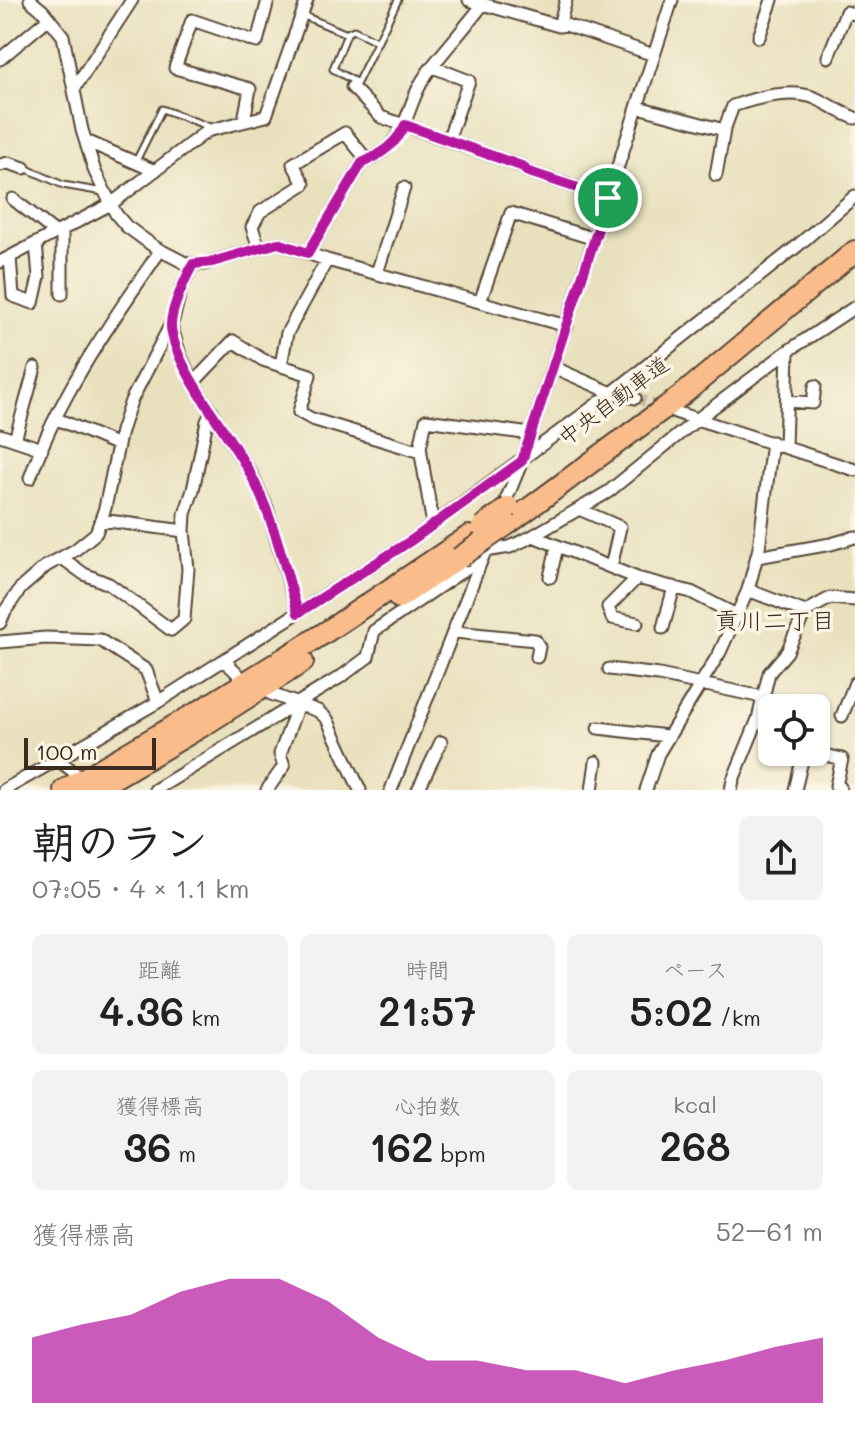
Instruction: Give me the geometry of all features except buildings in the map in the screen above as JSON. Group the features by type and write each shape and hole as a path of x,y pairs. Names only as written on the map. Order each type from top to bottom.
{"highway":[{"name":"中央自動車道","path":"94,790 206,724 459,558 730,341 855,236"},
{"name":"中央自動車道","path":"69,781 201,710 326,632 469,536 508,516 682,395 855,251"}],"street":[{"path":"30,0 63,36 86,141 95,172 111,204 126,226 160,251 193,264 212,262 278,243 327,260 567,326"},
{"path":"74,89 132,0"},
{"path":"244,120 250,89 175,68 192,20 257,42 268,0"},
{"path":"36,243 39,277 33,303 13,296 5,259 111,204 213,128 266,116 307,0"},
{"path":"469,0 559,26 566,25 654,55"},
{"path":"559,26 566,0"},
{"path":"391,790 522,461 672,0"},
{"path":"759,37 772,0"},
{"path":"308,253 362,163 377,157 400,137 427,73 483,4"},
{"path":"828,57 846,12 855,14"},
{"path":"0,59 49,18"},
{"path":"433,67 469,81 448,140"},
{"path":"352,87 381,117 608,198"},
{"path":"716,175 724,130 733,106 757,98 798,94 813,97 855,118"},
{"path":"638,107 724,130"},
{"path":"259,248 252,227 260,212 304,184 293,164 345,133 367,160"},
{"path":"86,141 155,171"},
{"path":"2,160 24,168"},
{"path":"377,273 404,188"},
{"path":"4,790 158,702 433,525 612,393 796,247 855,196"},
{"path":"13,199 59,232"},
{"path":"480,302 511,213 595,239"},
{"path":"59,232 62,294"},
{"path":"30,478 57,419 118,312 160,251"},
{"path":"281,365 287,333 327,260"},
{"path":"0,623 21,588 46,566 75,550 96,533 131,401 171,325 181,289 193,264"},
{"path":"155,790 342,676 368,657 374,631 484,554 533,536 608,492 788,351 855,307"},
{"path":"171,325 193,383 252,475 267,508 298,613"},
{"path":"193,383 233,341 263,360 310,375 299,412 312,419 421,452"},
{"path":"785,447 788,351"},
{"path":"553,367 612,393 635,398"},
{"path":"15,440 35,368"},
{"path":"787,401 813,403 815,386"},
{"path":"62,558 84,574 109,584 171,630 184,619 188,569 184,531 187,505 212,411"},
{"path":"675,412 855,470"},
{"path":"57,419 118,445"},
{"path":"433,525 421,452 426,420 531,434"},
{"path":"0,435 42,449"},
{"path":"646,790 667,736 720,652 748,590 757,557 772,442"},
{"path":"579,509 620,527 611,567"},
{"path":"101,520 184,531"},
{"path":"533,536 637,578 699,595 736,615"},
{"path":"757,557 855,537"},
{"path":"550,577 557,547"},
{"path":"637,578 608,607 612,618 637,623"},
{"path":"663,628 674,587"},
{"path":"748,590 805,612"},
{"path":"763,694 769,673 787,652 805,612 830,598 855,600"},
{"path":"455,632 535,640 539,647 537,657"},
{"path":"0,642 46,638 100,640 146,670 158,702"},
{"path":"224,660 238,674"},
{"path":"609,669 659,675 758,696"},
{"path":"842,716 855,685"},
{"path":"271,694 318,711 327,719 360,790"},
{"path":"267,790 284,766 280,754 296,704"},
{"path":"731,790 758,719"},
{"path":"598,728 667,736"},
{"path":"418,790 441,742"},
{"path":"830,756 842,759 836,786 840,787 839,790"},
{"path":"57,759 69,781"},
{"path":"588,789 596,762"},
{"path":"795,790 801,766"}],"lane":[{"path":"378,42 354,30 347,34 333,69 357,83 378,42 398,0"},
{"path":"302,15 347,34"},
{"path":"135,162 162,109 213,128"},
{"path":"24,168 63,185 106,193"}],"tunnel":[{"path":"635,398 665,408"}],"district":[{"name":"貢川二丁目","path":"775,619"}],"route":[{"path":"405,125 608,198 522,461 412,540 298,613 267,508 252,475 193,383 180,355 171,325 181,289 193,264 204,264 278,243 308,253 362,163 377,157 400,137 405,125"}]}
